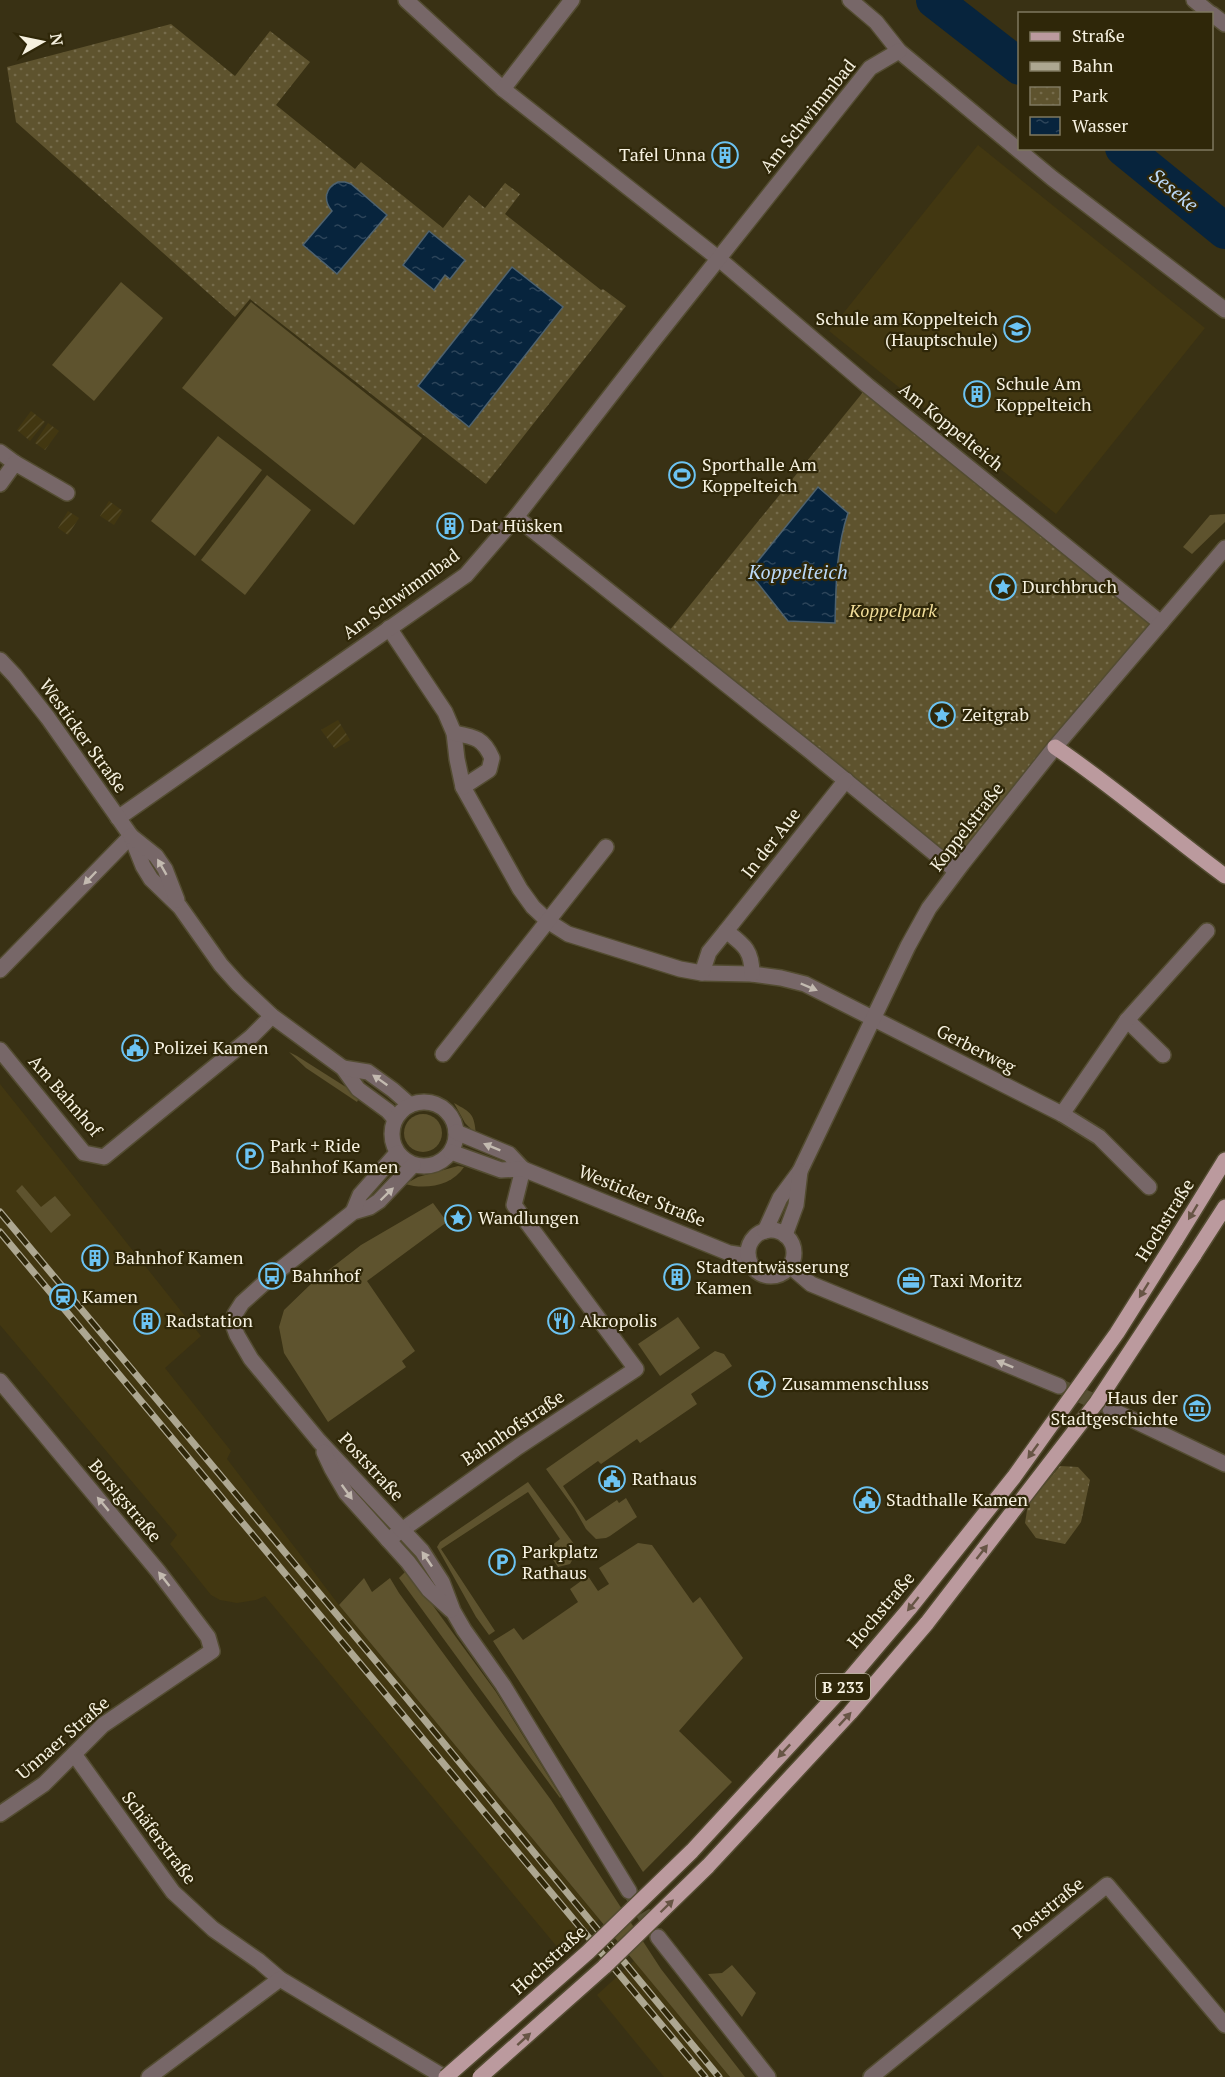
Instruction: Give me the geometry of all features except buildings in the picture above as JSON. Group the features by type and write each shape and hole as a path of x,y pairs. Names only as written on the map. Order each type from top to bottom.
{"main road":[{"path":"1055,747 1116,791 1225,876"},
{"name":"Hochstraße","path":"445,2077 588,1952 692,1851 843,1686 909,1609 1021,1468 1117,1333 1225,1160"},
{"name":"B 233","path":"480,2077 604,1966 708,1866 850,1713 934,1614 1097,1402 1225,1207"}],"street":[{"path":"406,0 503,89 719,259"},
{"path":"503,89 572,0"},
{"path":"850,0 876,22 899,51 1018,150"},
{"path":"1194,0 1209,12"},
{"name":"Am Schwimmbad","path":"117,818 466,575 516,517 870,68 899,51"},
{"path":"1018,150 1225,310"},
{"name":"Am Koppelteich","path":"719,259 868,386 1161,622"},
{"path":"0,452 67,493"},
{"path":"0,484 15,463"},
{"path":"516,517 957,871"},
{"name":"Koppelstraße","path":"765,1231 780,1198 800,1171 908,946 929,908 1055,747 1225,548"},
{"path":"389,628 445,712 454,734 463,787 520,889 532,907 549,922 568,934 680,969 702,973 752,974 805,984 873,1018"},
{"name":"Westicker Straße","path":"0,660 48,718 131,836 151,879 180,907 232,978 272,1016 343,1068 358,1089 388,1111 395,1119"},
{"path":"454,734 476,737 487,746 492,758 489,770 463,787"},
{"name":"In der Aue","path":"702,973 709,952 846,780"},
{"path":"0,970 131,836"},
{"path":"443,1054 606,847"},
{"path":"726,931 745,946 752,960 752,974"},
{"path":"1062,1114 1127,1020 1207,931"},
{"name":"Am Bahnhof","path":"0,1050 84,1153 104,1157 251,1037 272,1016"},
{"name":"Gerberweg","path":"873,1018 1062,1114 1099,1137 1149,1187"},
{"path":"1127,1020 1163,1055"},
{"name":"Westicker Straße","path":"343,1068 368,1072 410,1105"},
{"path":"430,1102 440,1106 454,1122 456,1142 444,1160 435,1165 424,1167 413,1165 397,1153 393,1144 395,1119 410,1105 430,1102"},
{"name":"Westicker Straße","path":"456,1132 509,1154 523,1169"},
{"name":"Westicker Straße","path":"451,1152 501,1170 523,1169 729,1253 748,1256"},
{"path":"353,1212 360,1195 397,1153"},
{"path":"319,1441 246,1352 234,1327 235,1314 242,1303 265,1282 353,1212 370,1207 379,1201 413,1165"},
{"name":"Bahnhofstraße","path":"388,1540 518,1447 636,1370 514,1205 523,1169"},
{"name":"Koppelstraße","path":"785,1235 796,1205 800,1171"},
{"path":"772,1230 785,1235 790,1240 794,1253 790,1266 779,1275 764,1275 752,1267 748,1256 750,1243 765,1231 772,1230"},
{"path":"790,1266 811,1284 1059,1386"},
{"name":"Borsigstraße","path":"0,1381 158,1571 208,1636 212,1651"},
{"path":"1110,1409 1225,1464"},
{"name":"Poststraße","path":"319,1441 422,1551 442,1582 453,1611 503,1685 629,1891"},
{"name":"Poststraße","path":"319,1441 346,1493 429,1590 453,1611"},
{"name":"Unnaer Straße","path":"0,1814 44,1784 103,1725 212,1651"},
{"name":"Schäferstraße","path":"74,1754 173,1892 213,1929 259,1961 280,1979 445,2077"},
{"name":"Poststraße","path":"871,2077 1107,1885 1225,2025"},
{"path":"658,1936 768,2077"},
{"path":"148,2077 280,1979"}],"shaded area":[{"name":"Schule am Koppelteich (Hauptschule)","path":"978,145 1205,328 1056,514 829,331"},
{"path":"31,411 45,422 30,441 17,430"},
{"path":"48,423 59,431 45,450 35,443"},
{"path":"109,501 123,511 114,525 100,516"},
{"path":"68,511 79,518 68,535 58,528"},
{"path":"338,720 350,740 335,749 321,730"},
{"path":"0,1084 201,1336 165,1368 231,1451 227,1459 339,1605 599,1919 563,1954 265,1596 237,1603 220,1600 211,1595 170,1544 177,1535 0,1325"},
{"path":"634,1961 730,2077 664,2077 597,1995"}],"green space":[{"path":"171,24 235,76 270,31 310,62 276,105 355,169 361,162 443,228 469,195 485,208 505,183 520,194 505,214 601,290 603,289 626,306 486,484 250,299 235,317 16,122 7,67"},
{"path":"121,282 163,318 94,401 52,365"},
{"path":"251,302 422,438 354,525 182,388"},
{"name":"Koppelpark","path":"868,386 1161,623 962,864 665,636"},
{"path":"218,436 262,470 195,556 151,521"},
{"path":"267,475 311,510 245,595 201,560"},
{"path":"1225,514 1225,522 1192,554 1183,547 1210,515"},
{"path":"289,1052 360,1096 357,1102 306,1068"},
{"path":"454,1103 471,1115 476,1134 465,1123"},
{"path":"423,1114 436,1120 442,1133 436,1146 423,1152 410,1146 404,1133 410,1120"},
{"path":"458,1166 464,1167 453,1179 437,1185 421,1187 405,1184 418,1177"},
{"path":"22,1185 41,1207 55,1196 71,1215 51,1233 16,1191"},
{"path":"433,1203 447,1222 367,1281 415,1351 402,1361 406,1367 328,1422 284,1353 279,1327 284,1310 312,1283 361,1245"},
{"path":"678,1317 700,1348 660,1376 638,1344"},
{"path":"715,1351 724,1354 732,1366 691,1394 697,1404 640,1443 637,1439 601,1464 598,1461 563,1486 586,1521 617,1500 619,1503 626,1498 637,1517 610,1536 596,1539 586,1529 546,1469"},
{"path":"1060,1466 1078,1467 1090,1480 1081,1522 1065,1544 1036,1538 1025,1523 1028,1504"},
{"path":"528,1482 574,1544 575,1555 570,1564 558,1567 546,1550 560,1539 528,1492 441,1549 495,1631 489,1635 476,1617 437,1547 440,1542"},
{"path":"638,1543 652,1545 693,1603 700,1597 743,1658 679,1731 732,1782 643,1872 493,1641 514,1628 523,1640 578,1602 570,1589 588,1576 598,1591 609,1584 599,1568"},
{"path":"407,1570 496,1692 560,1798 399,1578"},
{"path":"364,1578 372,1592 390,1578 551,1800 661,1969 745,2077 730,2077 339,1605"},
{"path":"732,1965 756,1993 742,2017 708,1974 722,1973"}],"water":[{"path":"338,182 351,184 387,215 337,274 303,245 332,211 327,203 327,195 330,188"},
{"path":"429,231 465,260 450,279 445,275 434,290 403,265"},
{"path":"512,267 563,307 469,427 418,386"},
{"name":"Koppelteich","path":"818,487 848,513 839,553 835,623 788,621 749,572"}],"waterway":[{"name":"Seseke","path":"934,0 1018,65"},
{"name":"Seseke","path":"1125,150 1225,231"}],"tunnel":[{"path":"1059,1386 1107,1407"},
{"path":"631,1893 656,1934"}],"railway":[{"path":"0,1212 395,1684 719,2077"},
{"path":"0,1232 705,2077"}],"place":[{"name":"Tafel Unna","path":"725,155"},
{"name":"Schule am Koppelteich (Hauptschule)","path":"1017,329"},
{"name":"Schule Am Koppelteich","path":"977,394"},
{"name":"Sporthalle Am Koppelteich","path":"682,475"},
{"name":"Dat Hüsken","path":"450,526"},
{"name":"Durchbruch","path":"1003,587"},
{"name":"Zeitgrab","path":"942,715"},
{"name":"Polizei Kamen","path":"135,1048"},
{"name":"Park + Ride Bahnhof Kamen","path":"250,1156"},
{"name":"Wandlungen","path":"458,1218"},
{"name":"Bahnhof Kamen","path":"95,1258"},
{"name":"Bahnhof","path":"272,1276"},
{"name":"Stadtentwässerung Kamen","path":"677,1277"},
{"name":"Taxi Moritz","path":"911,1281"},
{"name":"Kamen","path":"63,1297"},
{"name":"Radstation","path":"147,1321"},
{"name":"Akropolis","path":"561,1321"},
{"name":"Zusammenschluss","path":"762,1384"},
{"name":"Haus der Stadtgeschichte","path":"1197,1408"},
{"name":"Rathaus","path":"612,1479"},
{"name":"Stadthalle Kamen","path":"867,1500"},
{"name":"Parkplatz Rathaus","path":"502,1562"}]}
